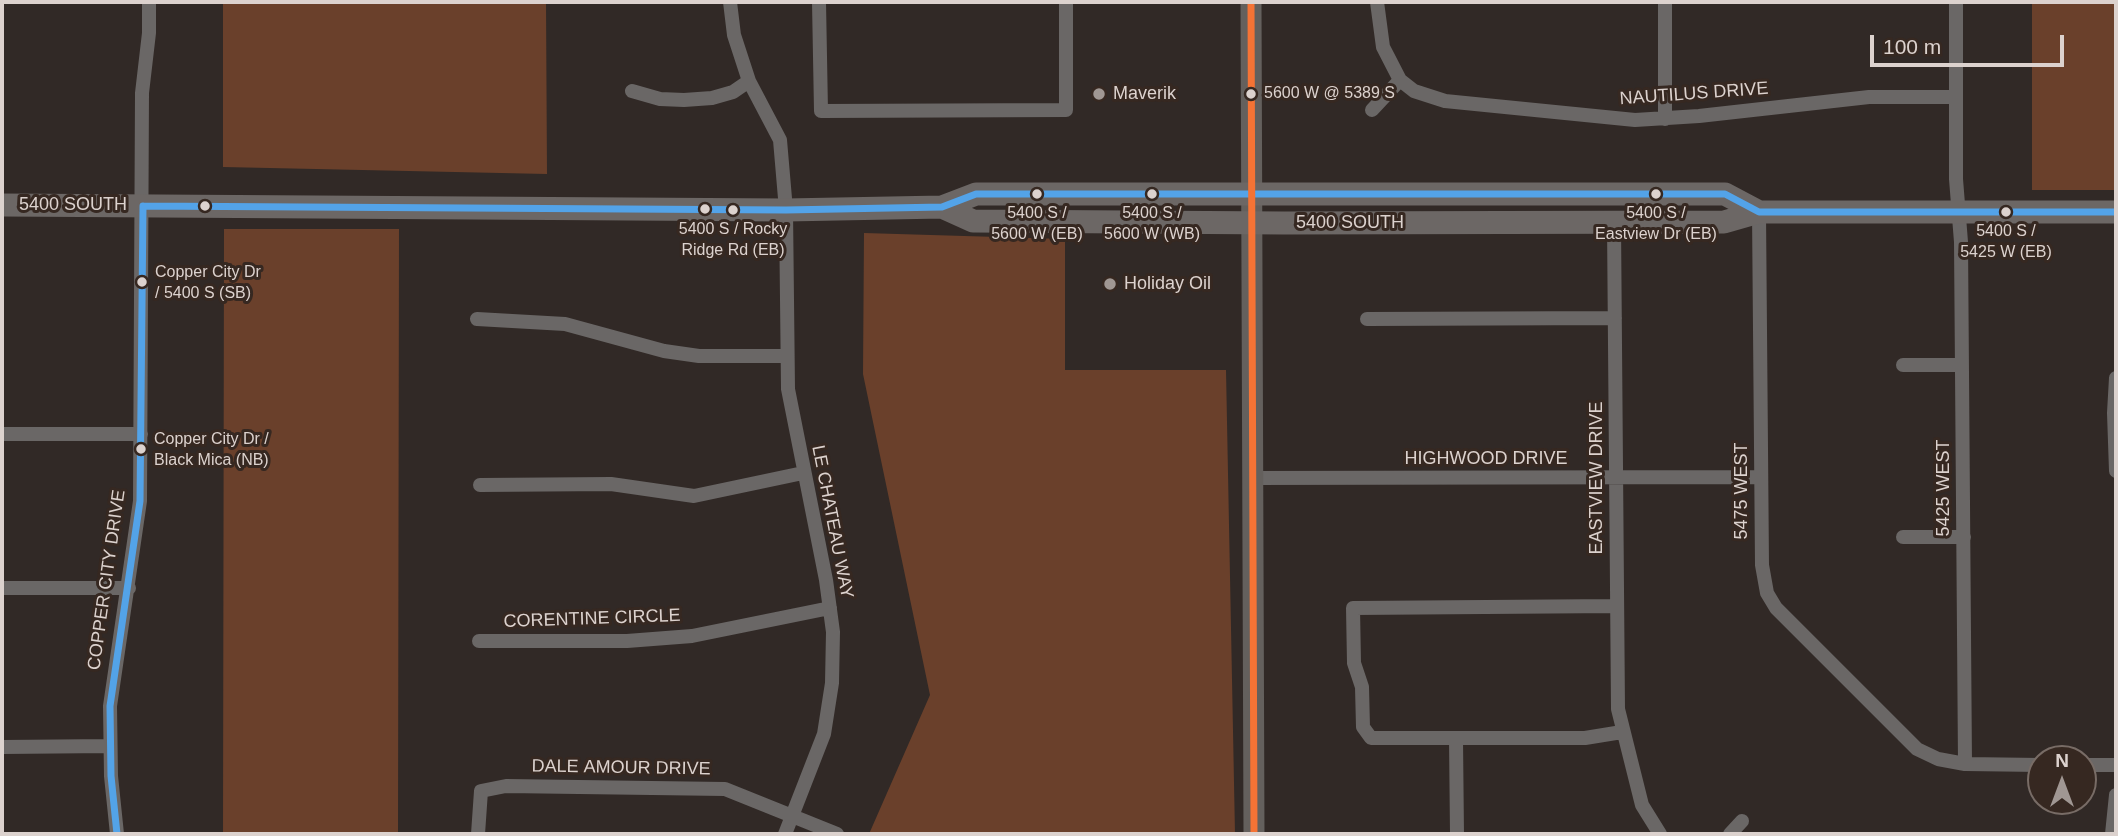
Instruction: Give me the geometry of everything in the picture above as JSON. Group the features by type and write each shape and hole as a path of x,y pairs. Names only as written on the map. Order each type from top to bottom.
{"main road":[{"path":"1251,2 1254,834"},
{"name":"5400 SOUTH","path":"2,205 786,210 942,207 976,194 1725,194 1759,212"},
{"name":"5400 SOUTH","path":"942,207 973,221 1253,223 1724,222 1759,212 2116,212"}],"street":[{"name":"COPPER CITY DRIVE","path":"117,834 110,746 112,682 129,588 140,501 142,93 149,33 149,2"},
{"name":"LE CHATEAU WAY","path":"730,2 734,35 749,81 780,140 786,210 786,356 791,416 830,608 833,657 829,709 817,757 785,834"},
{"path":"819,2 821,111 1066,110 1066,2"},
{"path":"1372,110 1399,80 1383,47 1377,2"},
{"path":"1665,2 1665,119"},
{"name":"5425 WEST","path":"1956,2 1965,764"},
{"name":"NAUTILUS DRIVE","path":"1399,80 1414,92 1445,101 1600,119 1665,119 1869,97 1956,97"},
{"path":"632,91 660,99 684,100 733,92 749,81"},
{"name":"5475 WEST","path":"1759,212 1762,565 1768,593 1776,608 1917,749 1938,759 1965,764 2027,765"},
{"name":"EASTVIEW DRIVE","path":"1614,223 1618,709 1642,805 1660,834"},
{"path":"1367,319 1615,318"},
{"path":"477,319 565,324 664,351 699,356 786,356"},
{"path":"1903,365 1962,365"},
{"path":"2116,378 2113,412 2116,471"},
{"path":"2,434 141,434"},
{"path":"480,485 611,484 694,495 803,473"},
{"name":"HIGHWOOD DRIVE","path":"1254,478 1761,477"},
{"path":"1903,537 1964,537"},
{"path":"2,588 129,588"},
{"path":"1617,606 1353,608 1353,663 1362,687 1363,727 1371,738 1585,738 1622,732"},
{"name":"CORENTINE CIRCLE","path":"479,641 627,641 692,636 830,608"},
{"path":"1456,739 1457,834"},
{"path":"2,747 110,746"},
{"path":"2097,765 2116,765"},
{"name":"DALE AMOUR DRIVE","path":"478,834 481,791 506,786 702,786 744,794 837,834"},
{"path":"2112,834 2116,795"},
{"path":"1730,834 1742,821"}],"shaded area":[{"path":"223,2 546,2 547,174 223,167"},
{"path":"2032,2 2116,2 2116,190 2032,190"},
{"path":"224,229 399,229 398,834 223,834"},
{"path":"864,233 1065,239 1065,370 1226,370 1235,834 869,834 930,695 863,374"}],"transit line":[{"path":"1251,2 1254,834"},
{"path":"143,206 786,210 942,207 976,194 1725,194 1759,212 2116,212"},
{"path":"117,834 111,776 110,706 140,501 143,206"}],"place":[{"name":"Maverik","path":"1099,94"},
{"name":"5600 W @ 5389 S","path":"1251,94"},
{"name":"5400 S / 5600 W (EB)","path":"1037,194"},
{"name":"5400 S / 5600 W (WB)","path":"1152,194"},
{"name":"5400 S / Eastview Dr (EB)","path":"1656,194"},
{"name":"5400 S / Rocky Ridge Rd (EB)","path":"733,210"},
{"name":"5400 S / 5425 W (EB)","path":"2006,212"},
{"name":"Copper City Dr / 5400 S (SB)","path":"142,282"},
{"name":"Holiday Oil","path":"1110,284"},
{"name":"Copper City Dr / Black Mica (NB)","path":"141,449"}]}
